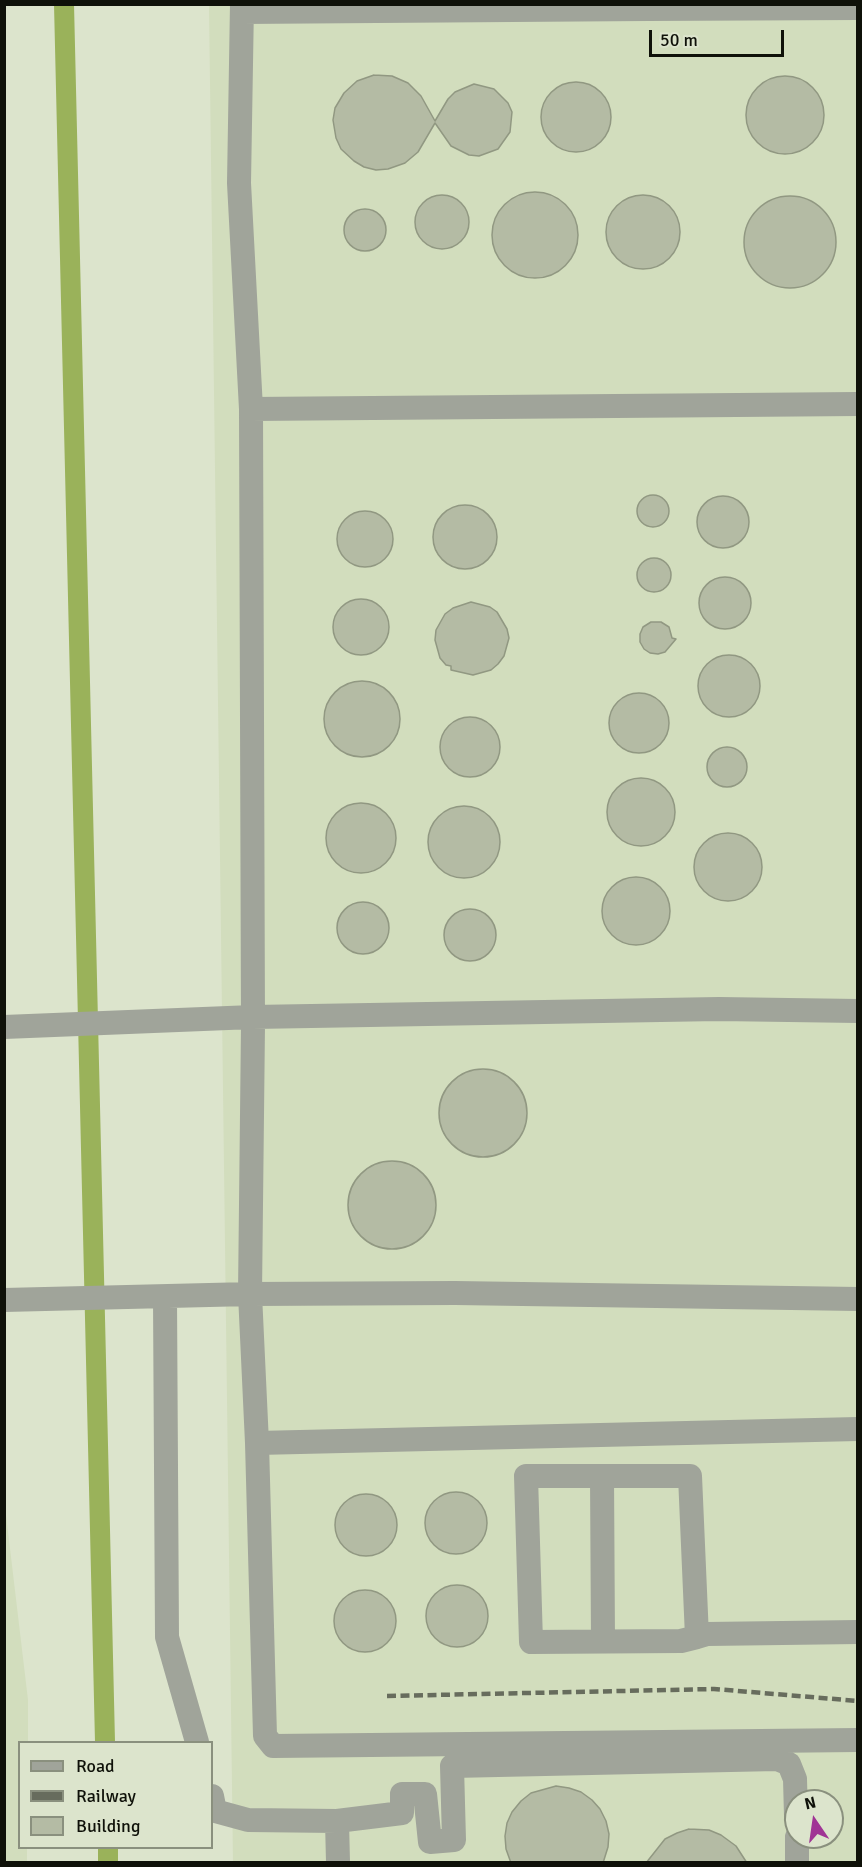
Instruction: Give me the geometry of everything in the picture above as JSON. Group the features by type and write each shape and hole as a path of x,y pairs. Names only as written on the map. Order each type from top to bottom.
{"street":[{"path":"858,8 242,8 239,183 251,409 253,1017 250,1294 257,1443 265,1736 273,1746 858,1740"},
{"path":"251,409 858,404"},
{"path":"4,1027 253,1017 719,1009 858,1011"},
{"path":"4,1300 165,1298 250,1294 455,1293 858,1299"},
{"path":"165,1298 166,1638 196,1741"},
{"path":"257,1443 858,1429"},
{"path":"698,1637 690,1476 526,1476 531,1642 681,1641 698,1637 707,1634 858,1632"},
{"path":"602,1476 603,1641"},
{"path":"213,1801 215,1811 248,1820 337,1821 402,1813 402,1794 425,1794 430,1842 454,1840 452,1766 777,1759 789,1764 795,1779 795,1789"},
{"path":"337,1821 338,1863"}],"shaded area":[{"path":"209,5 857,5 857,1862 233,1862"},
{"path":"4,1498 28,1700 28,1741 18,1741 18,1849 27,1849 27,1862 5,1862"}],"building":[{"path":"374,75 392,76 408,83 421,96 435,121 455,92 474,84 494,89 508,103 512,112 510,132 498,149 479,156 469,155 451,146 435,123 418,152 405,163 388,169 376,170 364,167 341,149 336,138 333,120 335,108 344,93 357,81"},
{"path":"785,76 800,79 812,88 821,100 824,115 821,130 812,142 800,151 785,154 770,151 758,142 749,130 746,115 749,100 758,88 770,79"},
{"path":"576,82 589,85 601,92 608,104 611,117 608,130 601,142 589,149 576,152 563,149 551,142 544,130 541,117 544,104 551,92 563,85"},
{"path":"535,192 559,199 571,211 578,235 571,259 559,271 535,278 511,271 499,259 492,235 499,211 511,199"},
{"path":"437,195 447,195 457,199 465,207 469,222 465,237 457,245 447,249 437,249 427,245 419,237 415,227 415,217 419,207 427,199"},
{"path":"643,195 664,201 674,211 680,232 674,253 664,263 643,269 622,263 612,253 606,232 612,211 622,201"},
{"path":"790,196 808,199 823,209 833,224 836,242 833,260 823,275 808,285 790,288 772,285 757,275 747,260 744,242 747,224 757,209 772,199"},
{"path":"365,209 380,215 386,230 380,245 365,251 350,245 344,230 350,215"},
{"path":"653,495 664,500 669,511 664,522 653,527 642,522 637,511 642,500"},
{"path":"718,496 728,496 742,503 749,522 742,541 728,548 718,548 708,544 701,537 697,527 697,517 701,507 708,500"},
{"path":"465,505 483,511 491,519 497,537 491,555 483,563 465,569 447,563 439,555 433,537 439,519 447,511"},
{"path":"360,511 370,511 385,519 391,528 393,539 391,550 385,559 370,567 360,567 349,562 342,555 337,544 337,534 342,523 349,516"},
{"path":"654,558 666,563 671,575 666,587 654,592 642,587 637,575 642,563"},
{"path":"720,577 730,577 744,584 751,603 744,622 730,629 720,629 710,625 703,618 699,608 699,598 703,588 710,581"},
{"path":"355,599 367,599 381,607 389,621 387,638 381,647 367,655 355,655 338,643 333,633 333,621 345,604"},
{"path":"471,602 490,607 497,612 507,629 509,638 504,656 498,664 491,670 473,675 451,670 451,666 446,665 440,658 435,640 436,630 445,614 453,608"},
{"path":"651,622 661,622 669,627 672,638 676,639 665,652 650,653 640,642 643,627"},
{"path":"723,655 735,655 751,664 758,674 760,686 758,698 751,708 735,717 723,717 712,712 703,703 698,692 698,680 703,669 712,660"},
{"path":"362,681 377,684 389,692 397,704 400,719 397,734 389,746 377,754 362,757 347,754 335,746 327,734 324,719 327,704 335,692 347,684"},
{"path":"639,693 656,698 664,706 669,723 664,740 656,748 639,753 622,748 614,740 609,723 614,706 622,698"},
{"path":"470,717 491,726 500,747 491,768 470,777 449,768 440,747 449,726"},
{"path":"727,747 741,753 747,767 741,781 727,787 713,781 707,767 713,753"},
{"path":"641,778 654,781 665,788 672,799 675,812 672,825 665,836 654,843 641,846 628,843 617,836 610,825 607,812 610,799 617,788 628,781"},
{"path":"361,803 374,806 386,813 393,825 396,838 393,851 386,863 374,870 361,873 348,870 336,863 329,851 326,838 329,825 336,813 348,806"},
{"path":"464,806 484,812 494,822 500,842 494,862 484,872 464,878 444,872 434,862 428,842 434,822 444,812"},
{"path":"728,833 741,836 752,843 759,854 762,867 759,880 752,891 741,898 728,901 715,898 704,891 697,880 694,867 697,854 704,843 715,836"},
{"path":"636,877 649,880 660,887 667,898 670,911 667,924 660,935 649,942 636,945 623,942 612,935 605,924 602,911 605,898 612,887 623,880"},
{"path":"363,902 373,904 381,910 387,918 389,928 387,938 381,946 373,952 363,954 353,952 345,946 339,938 337,928 339,918 345,910 353,904"},
{"path":"470,909 480,911 488,917 494,925 496,935 494,945 488,953 480,959 470,961 460,959 452,953 446,945 444,935 446,925 452,917 460,911"},
{"path":"483,1069 500,1073 514,1082 523,1096 527,1113 523,1130 514,1144 500,1153 483,1157 466,1153 452,1144 443,1130 439,1113 443,1096 452,1082 466,1073"},
{"path":"392,1161 409,1165 423,1174 432,1188 436,1205 432,1222 423,1236 409,1245 392,1249 375,1245 361,1236 352,1222 348,1205 352,1188 361,1174 375,1165"},
{"path":"456,1492 468,1494 478,1501 485,1511 487,1523 485,1535 478,1545 468,1552 456,1554 444,1552 434,1545 427,1535 425,1523 427,1511 434,1501 444,1494"},
{"path":"366,1494 378,1496 388,1503 395,1513 397,1525 395,1537 388,1547 378,1554 366,1556 354,1554 344,1547 337,1537 335,1525 337,1513 344,1503 354,1496"},
{"path":"457,1585 469,1587 479,1594 486,1604 488,1616 486,1628 479,1638 469,1645 457,1647 445,1645 435,1638 428,1628 426,1616 428,1604 435,1594 445,1587"},
{"path":"365,1590 377,1592 387,1599 394,1609 396,1621 394,1633 387,1643 377,1650 365,1652 353,1650 343,1643 336,1633 334,1621 336,1609 343,1599 353,1592"},
{"path":"556,1786 581,1792 600,1809 609,1834 603,1863 511,1863 506,1849 505,1836 512,1812 531,1793"},
{"path":"689,1829 709,1830 721,1835 736,1846 747,1863 646,1863 665,1839"}],"waterway":[{"path":"64,4 105,1741"},
{"path":"108,1849 108,1862"}],"railway":[{"path":"387,1696 714,1689 858,1701"}]}
